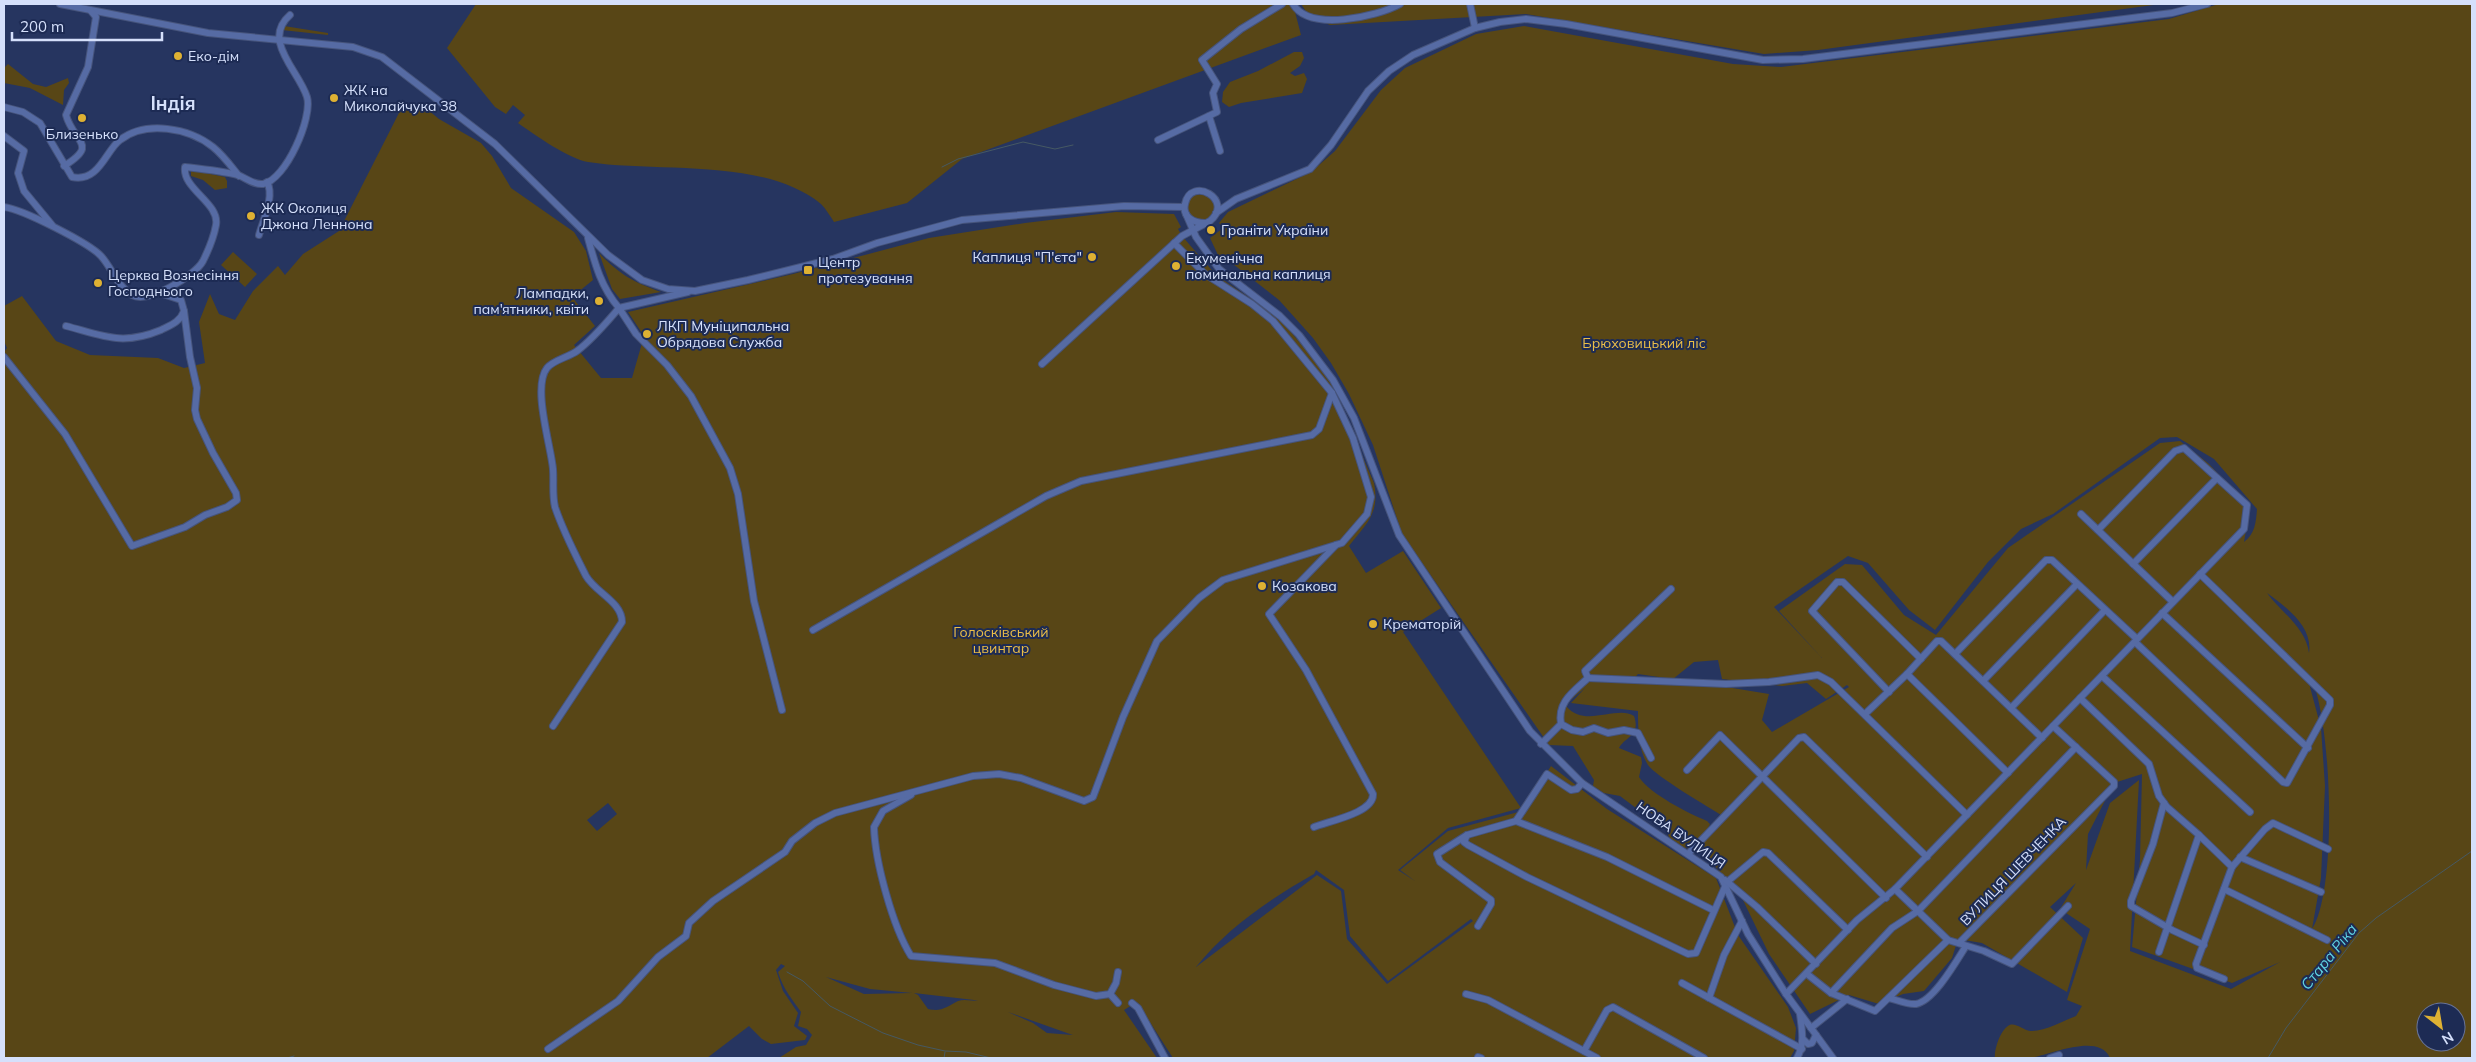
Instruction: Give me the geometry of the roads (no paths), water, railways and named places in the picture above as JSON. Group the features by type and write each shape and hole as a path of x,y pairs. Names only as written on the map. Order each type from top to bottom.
{"street":[{"path":"60,4 74,5 91,11 208,33 279,38 353,47 382,57 495,144 588,237 628,271 642,280 668,289 695,291"},
{"path":"1158,140 1217,112 1214,93 1218,84 1202,60 1241,29 1282,4"},
{"path":"1293,4 1296,10 1306,15 1334,21 1380,12 1400,4"},
{"path":"1470,4 1475,28"},
{"path":"1185,211 1187,199 1195,192 1206,191 1226,200 1236,198 1310,168 1331,145 1368,91 1389,71 1413,55 1475,28 1500,22 1526,19 1566,24 1763,60 1773,60 1803,59 2172,13 2207,4"},
{"path":"64,166 79,157 82,150 80,141 66,115 88,67 95,22 94,14 91,11"},
{"path":"4,207 15,208 54,227 100,255 120,283 131,294 143,297 160,293 188,276 203,261 216,223 214,213 194,189 184,172 185,167 239,176 252,183 267,182 279,173 290,158 308,111 307,97 282,50 279,38 282,25 290,15"},
{"path":"4,107 24,112 40,123 72,177 90,174 104,164 121,139 138,130 155,128 192,135 203,140 222,155 239,176"},
{"path":"1209,116 1220,152"},
{"path":"4,136 24,151 18,173 24,191 54,227"},
{"path":"259,235 271,190 267,182"},
{"path":"1210,194 1217,203 1216,213"},
{"path":"1042,364 1174,243 1205,223 1236,198"},
{"path":"553,726 622,622 622,614 589,580 559,517 555,504 553,468 543,416 544,376 548,367 589,342 619,308 833,259 877,243 962,220 1124,206 1185,211 1194,222 1205,223"},
{"name":"НОВА ВУЛИЦЯ","path":"1185,211 1196,237 1219,269 1280,316 1299,335 1333,380 1357,426 1399,535 1530,731 1540,744 1582,782 1689,853 1721,877 1727,884 1748,934 1786,994 1810,1027 1813,1040"},
{"path":"588,237 604,289 636,334 667,365 695,402 730,468 738,494 753,595 782,710"},
{"path":"548,1049 618,1000 658,957 686,936 689,923 697,915 785,852 792,841 815,823 844,810 973,776 999,774 1021,778 1084,801 1093,798 1105,762 1157,641 1199,598 1223,580 1337,544 1346,539 1366,514 1371,497 1353,438 1332,393 1273,321 1252,304 1205,274 1174,243"},
{"path":"4,357 65,434 132,546 185,528 237,500 236,493 212,453 197,419 195,410 197,388 181,300 176,296 160,293"},
{"path":"66,326 118,340 144,337 174,324 182,318 184,311"},
{"path":"813,630 1046,496 1081,481 1312,436 1319,429 1332,393"},
{"path":"1786,994 1848,930 1896,889 2244,529 2247,505 2184,448 2175,450 2098,530"},
{"path":"2133,564 2217,478"},
{"path":"2081,514 2173,602"},
{"path":"1314,827 1361,811 1371,803 1373,794 1306,670 1269,614 1337,544"},
{"path":"1955,654 2046,560 2052,560 2283,782 2287,783 2330,706 2330,700 2200,574"},
{"path":"1889,692 1812,611 1838,582 1843,582 1921,659"},
{"path":"1983,681 2077,584"},
{"path":"1588,678 1585,671 1671,589"},
{"path":"2011,708 2105,610"},
{"path":"2162,613 2308,748"},
{"path":"1865,714 1940,641 2042,738"},
{"path":"1907,674 2008,773"},
{"path":"1561,724 1559,713 1569,695 1588,678 1726,684 1770,682 1818,676 1831,682 1967,815"},
{"path":"2102,676 2250,812"},
{"path":"2080,698 2149,764 2159,796 2164,803 2232,867"},
{"path":"1540,744 1561,724"},
{"path":"1561,724 1572,730 1583,732 1594,728 1608,733 1624,730 1638,733 1651,758"},
{"path":"1831,993 1892,928 1918,911 2076,747 2053,726"},
{"path":"1687,770 1720,735 1886,898"},
{"path":"1689,853 1799,738 1804,737 1927,857"},
{"name":"ВУЛИЦЯ ШЕВЧЕНКА","path":"1948,940 1963,944 2114,786 2114,782 2076,747"},
{"path":"1516,821 1547,774 1571,790 1577,788 1582,782"},
{"path":"926,788 883,811 874,827 892,914 897,930 911,956 995,963 1071,990 1096,996 1110,994"},
{"path":"2164,803 2153,844 2131,900 2131,906 2167,928 2204,945"},
{"path":"1478,926 1489,909 1490,900 1458,877 1437,858 1440,851 1467,835 1516,821 1607,857 1713,910"},
{"path":"2224,979 2197,968 2196,964 2232,867 2240,857 2265,829 2273,823 2328,849"},
{"path":"1467,835 1464,842 1468,845 1527,878 1688,954 1696,953 1713,910 1727,884 1758,854 1763,852 1768,853 1848,930"},
{"path":"2159,952 2200,835"},
{"path":"2240,857 2321,892"},
{"path":"1727,884 1816,964"},
{"path":"1807,974 1831,993 1875,1011 1889,998 1948,940 1896,889"},
{"path":"2224,889 2327,940"},
{"path":"1889,998 1916,1004 1926,999 1934,992 1963,944 2012,964 2068,906"},
{"path":"1709,998 1724,956 1742,921"},
{"path":"1110,994 1116,983 1118,972"},
{"path":"1682,983 1802,1049"},
{"path":"1110,994 1118,1002"},
{"path":"1466,994 1488,1000 1597,1058"},
{"path":"1802,1030 1810,1027 1847,999"},
{"path":"1132,1003 1138,1008 1166,1058"},
{"path":"1584,1051 1607,1010 1613,1007 1704,1058"},
{"name":"НОВА ВУЛИЦЯ","path":"1800,1013 1802,1049"},
{"path":"1803,1040 1823,1043 1833,1058"},
{"path":"1797,1058 1802,1049 1813,1040"},
{"path":"2050,1058 2059,1055"}],"waterway":[{"path":"942,167 958,159 1023,142 1055,149 1073,145"},
{"name":"Стара Ріка","path":"2268,1058 2286,1028 2359,933 2376,918 2472,851"},
{"path":"787,972 803,981 830,1006 883,1033 918,1045 945,1051 966,1052 991,1058"},
{"path":"944,1058 945,1052"},
{"path":"287,1058 294,1056"}],"place":[{"name":"Еко-дім","path":"178,56"},
{"name":"ЖК на Миколайчука 38","path":"334,98"},
{"name":"Близенько","path":"82,118"},
{"name":"ЖК Околиця Джона Леннона","path":"251,216"},
{"name":"Граніти України","path":"1211,230"},
{"name":"Каплиця \"П'єта\"","path":"1092,257"},
{"name":"Екуменічна поминальна каплиця","path":"1176,266"},
{"name":"Центр протезування","path":"808,270"},
{"name":"Церква Вознесіння Господнього","path":"98,283"},
{"name":"Лампадки, пам'ятники, квіти","path":"599,301"},
{"name":"ЛКП Муніципальна Обрядова Служба","path":"647,334"},
{"name":"Козакова","path":"1262,586"},
{"name":"Крематорій","path":"1373,624"}],"district":[{"name":"Індія","path":"173,103"}],"park label":[{"name":"Брюховицький ліс","path":"1644,343"},
{"name":"Голосківський цвинтар","path":"1001,640"}]}
